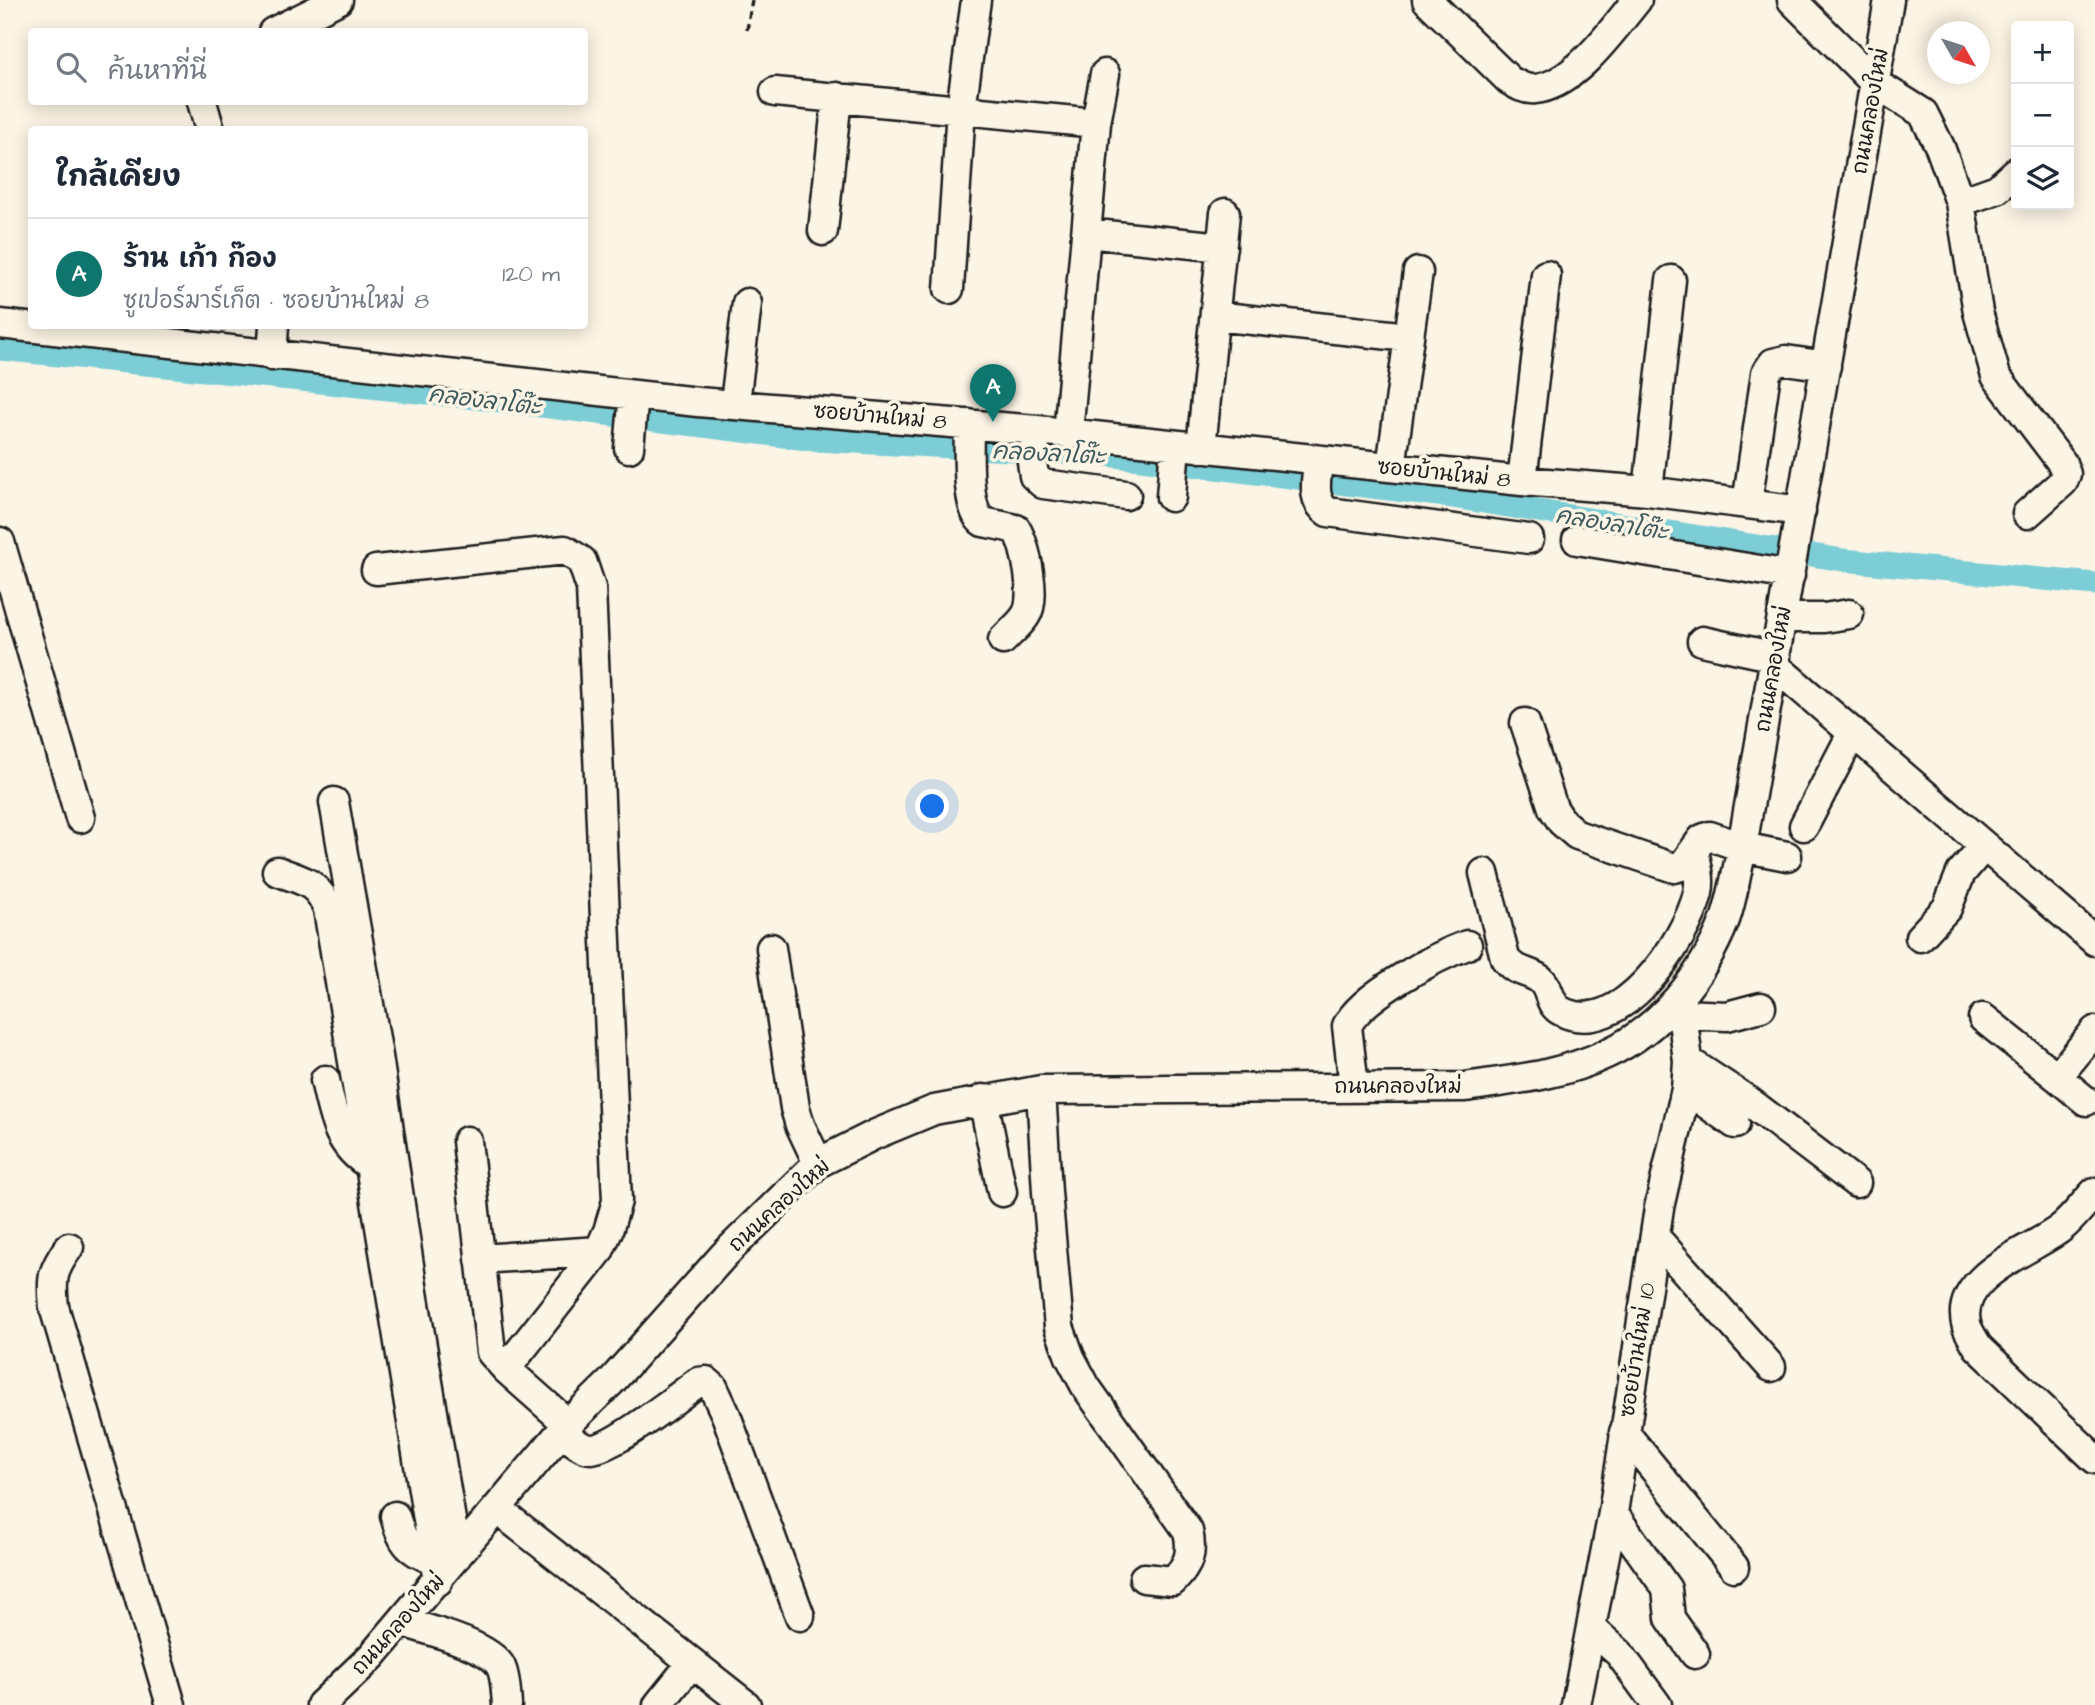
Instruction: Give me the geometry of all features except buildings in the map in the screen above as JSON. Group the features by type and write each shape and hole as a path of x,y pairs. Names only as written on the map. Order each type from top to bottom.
{"street":[{"path":"281,28 338,0"},
{"path":"949,289 961,109 976,0"},
{"path":"1433,2 1509,80 1534,90 1555,84 1574,71 1602,43 1637,0"},
{"path":"1792,0 1875,83 1923,113 1940,147 1959,202 1978,312 1996,376 2062,463 2066,474 2063,481 2027,514"},
{"name":"ถนนคลองใหม่","path":"321,1705 372,1656 402,1622 443,1565 497,1509 724,1255 818,1163 876,1134 934,1110 1041,1090 1465,1087 1524,1078 1562,1070 1607,1054 1639,1035 1665,1013 1681,1005 1725,919 1742,847 1889,0"},
{"path":"1068,434 1096,122 1105,74"},
{"path":"775,92 1096,122"},
{"path":"823,231 837,97"},
{"path":"203,105 209,126"},
{"path":"1959,202 1997,189 2011,176"},
{"path":"1179,465 1215,316 1225,213"},
{"path":"1086,233 1222,247"},
{"path":"1391,467 1418,272"},
{"path":"1522,481 1546,275"},
{"path":"1647,491 1671,280"},
{"path":"735,403 747,303"},
{"path":"1215,316 1409,337"},
{"name":"ซอยบ้านใหม่ 8","path":"0,324 28,327"},
{"name":"ซอยบ้านใหม่ 8","path":"42,329 272,356 632,419 735,403 969,441 1034,445 1068,434 1179,465 1317,477 1391,467 1647,491 1747,504 1799,520"},
{"path":"272,356 274,329"},
{"path":"1747,504 1766,373 1773,363 1786,360 1826,366"},
{"path":"969,441 974,510 983,522 1016,529 1026,553 1031,603 1026,617 1003,640"},
{"path":"1034,445 1034,477 1043,484 1126,495"},
{"path":"1317,477 1319,506 1328,512 1529,539"},
{"path":"1577,540 1791,570"},
{"path":"0,542 80,818"},
{"path":"376,570 565,550 582,561 592,588 617,1201 599,1251 506,1369"},
{"path":"1783,618 1824,618 1849,614"},
{"path":"1703,641 1775,661 2095,941"},
{"path":"1525,723 1553,808 1577,835 1674,868 1681,866 1702,838 1710,836 1742,847 1787,856"},
{"path":"1804,826 1853,732"},
{"path":"334,802 378,1056 412,1292 443,1565"},
{"path":"1920,937 1947,908 1962,873 1984,846"},
{"path":"1484,873 1505,958 1510,966 1541,980 1553,1004 1561,1011 1582,1016 1606,1012 1634,994 1656,973 1672,951 1689,918 1698,891 1699,875 1694,851"},
{"path":"278,871 313,886 322,893 328,909 370,1165 443,1565"},
{"path":"1354,1087 1347,1026 1351,1018 1377,996 1419,968 1467,945"},
{"path":"771,947 795,1108 818,1163"},
{"path":"1681,1005 1727,1016 1761,1007"},
{"name":"ซอยบ้านใหม่ 10","path":"1576,1705 1613,1513 1659,1208 1686,1089 1688,1061 1681,1005"},
{"path":"1983,1018 2086,1101"},
{"path":"2057,1077 2095,1031"},
{"path":"1688,1061 1750,1102 1856,1183"},
{"path":"325,1080 334,1119 342,1138 356,1157 370,1165"},
{"path":"1686,1089 1735,1124"},
{"path":"1041,1090 1059,1327 1070,1357 1086,1387 1188,1531 1191,1545 1190,1559 1173,1581 1143,1578"},
{"path":"984,1099 1002,1192"},
{"path":"467,1141 491,1352 586,1449 594,1449 615,1440 698,1382 706,1381 713,1387 726,1415 800,1616"},
{"path":"2095,1192 2061,1228 2006,1260 1980,1282 1966,1302 1966,1314 1967,1326 1978,1347 2095,1459"},
{"path":"1656,1237 1770,1367"},
{"path":"69,1247 55,1267 51,1282 54,1307 171,1705"},
{"path":"480,1259 599,1251"},
{"path":"1624,1432 1734,1567"},
{"path":"497,1509 746,1705"},
{"path":"1613,1513 1667,1589 1670,1618 1695,1654"},
{"path":"395,1516 400,1534 407,1545 416,1553 443,1565"},
{"path":"402,1622 474,1646 491,1657 500,1665 507,1705"},
{"path":"1591,1628 1619,1653 1657,1705"},
{"path":"658,1705 692,1663"}],"path":[{"path":"747,30 752,0"}],"waterway":[{"name":"คลองลาโต๊ะ","path":"0,349 476,398 815,440 1107,455 1446,496 1843,560 2095,584"}],"place":[{"name":"ร้าน เก้า ก๊อง","path":"993,422"}]}
